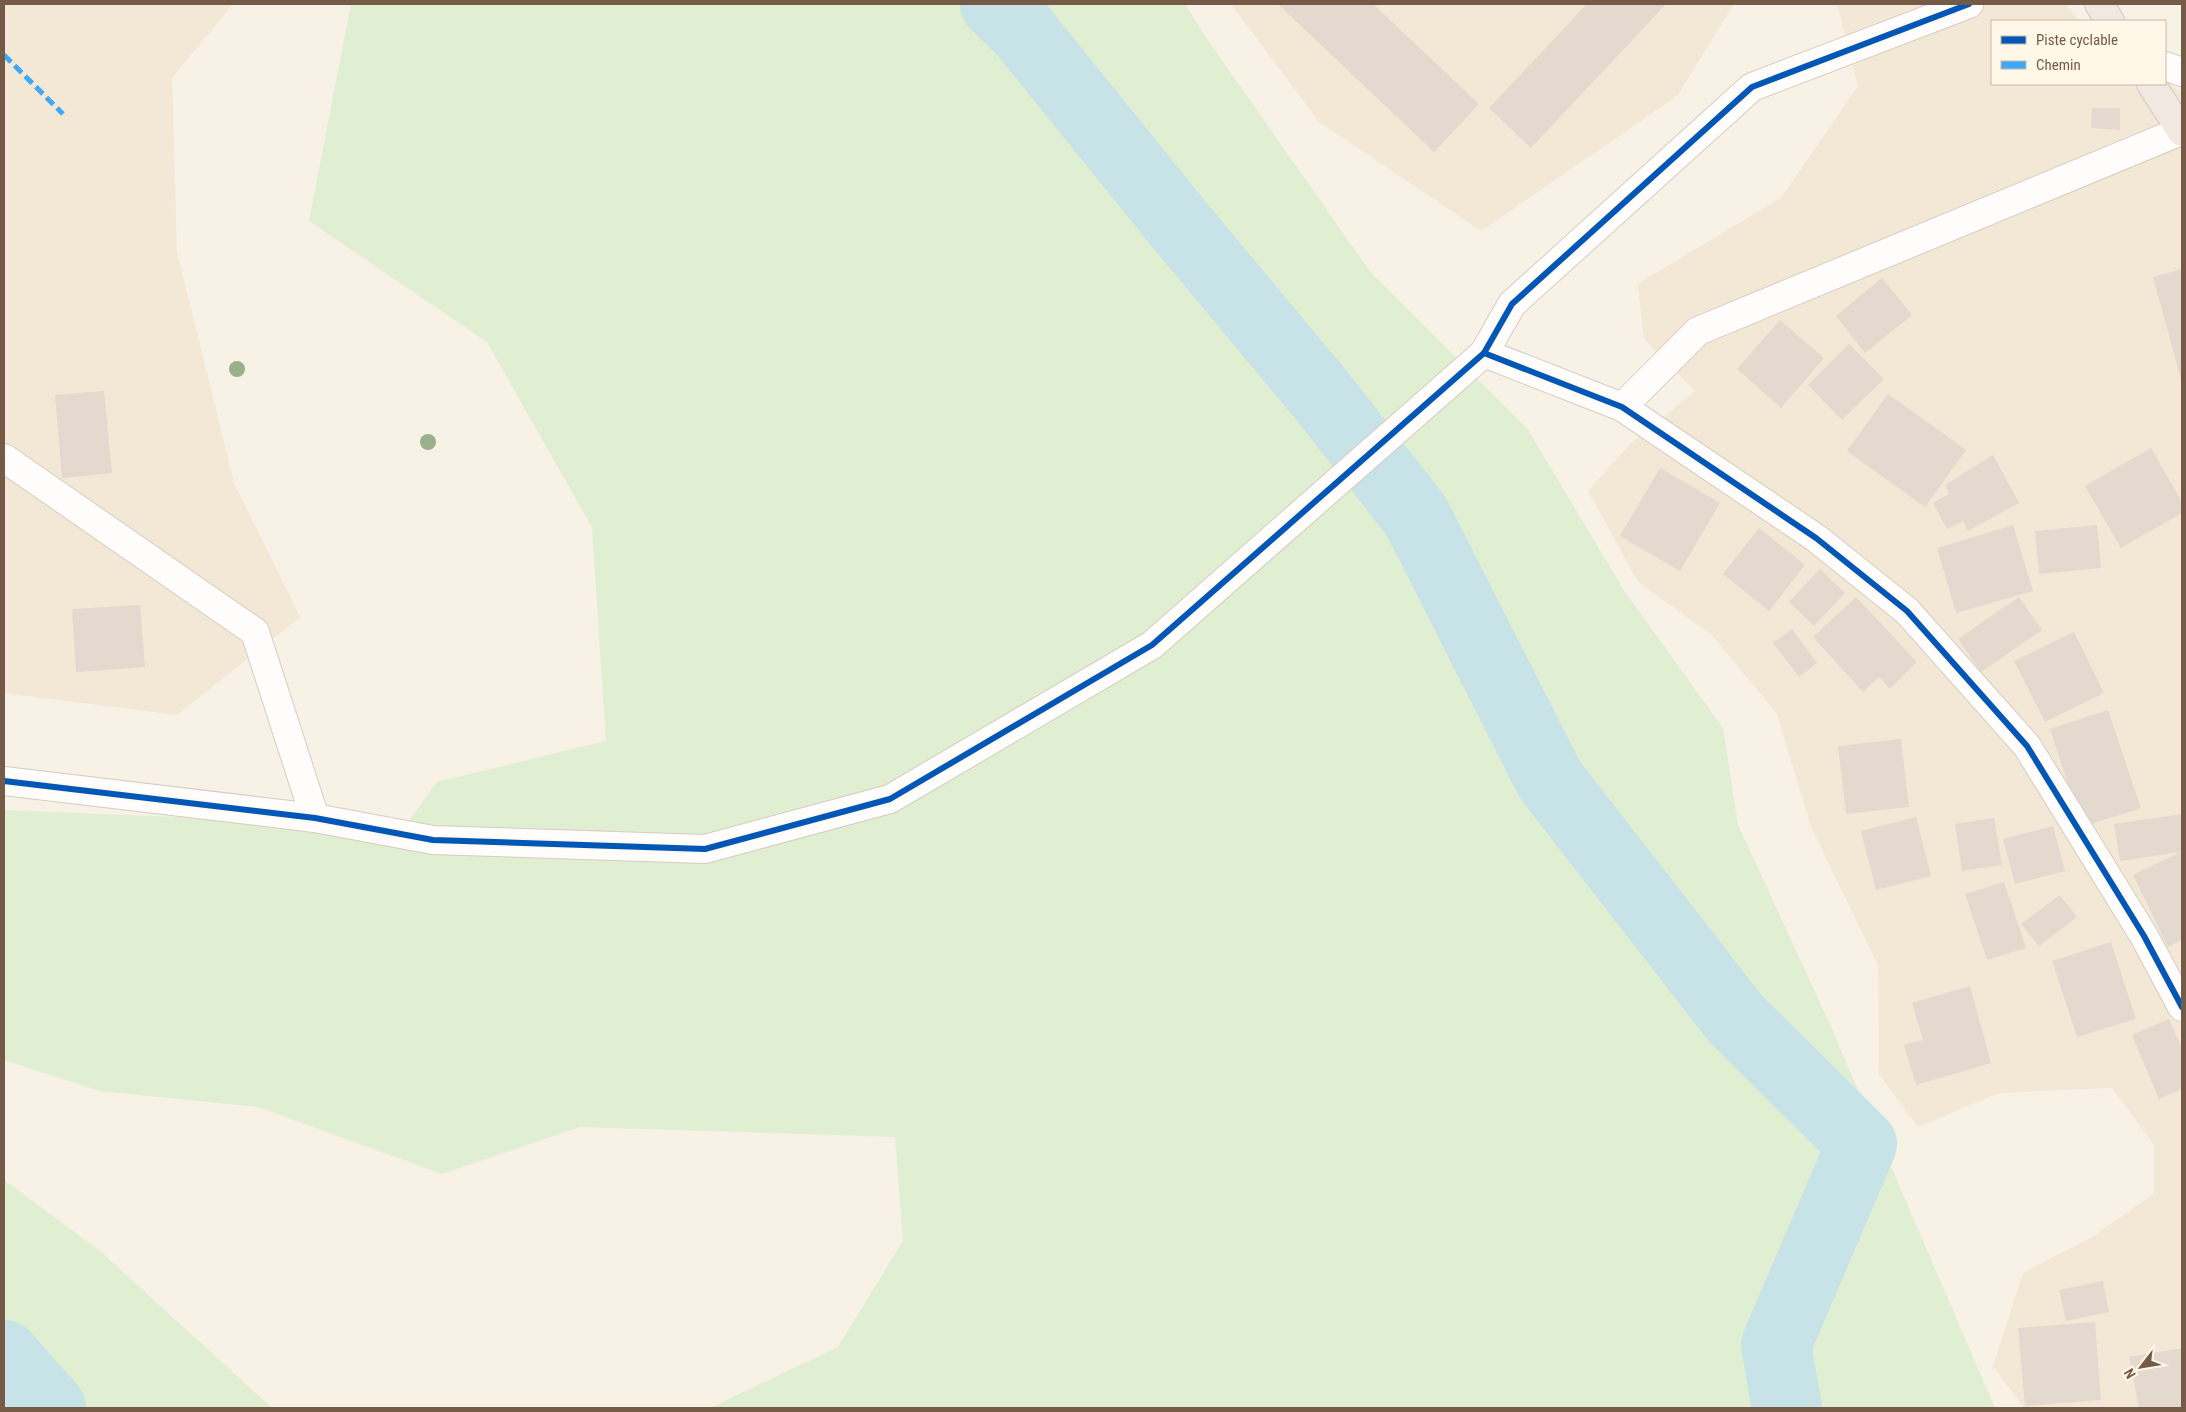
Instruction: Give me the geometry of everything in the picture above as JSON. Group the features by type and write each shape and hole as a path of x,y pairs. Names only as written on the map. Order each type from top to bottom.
{"highway":[{"path":"2099,4 2109,20"},
{"path":"2152,85 2182,132"}],"street":[{"path":"4,781 315,818 434,840 705,849 890,799 1152,645 1484,353 1512,304 1752,88 1969,4"},
{"path":"2166,66 2182,72"},
{"path":"1622,407 1698,331 2182,132"},
{"path":"1484,353 1622,407 1816,538 1907,611 2027,746 2144,936 2182,1007"},
{"path":"4,458 255,632 315,818"}],"shaded area":[{"path":"4,4 233,4 172,78 177,252 234,483 300,617 177,715 4,693"},
{"path":"1231,4 1734,4 1677,96 1481,231 1319,122"},
{"path":"1837,4 2066,4 2078,20 1991,20 1991,85 2166,85 2166,82 2182,92 2182,1408 2024,1408 1993,1366 2023,1273 2090,1238 2154,1194 2154,1145 2112,1088 1999,1093 1918,1127 1879,1074 1878,965 1811,827 1777,714 1712,635 1638,582 1588,491 1630,444 1695,391 1644,339 1638,284 1781,198 1858,86"}],"green space":[{"path":"351,4 1185,4 1207,39 1371,273 1528,430 1625,592 1723,728 1738,825 1827,1018 1995,1408 710,1408 838,1347 903,1241 895,1137 580,1127 442,1174 258,1107 100,1091 4,1060 4,810 272,821 391,846 437,782 606,741 592,527 487,342 309,221"},
{"path":"4,1180 101,1252 272,1408 4,1408"}],"building":[{"path":"1278,4 1373,4 1479,104 1434,152"},
{"path":"1587,4 1666,4 1531,148 1489,108"},
{"path":"2092,108 2120,108 2120,130 2091,128"},
{"path":"2182,269 2182,383 2153,277"},
{"path":"1882,278 1912,315 1865,353 1836,316"},
{"path":"1780,320 1824,358 1781,408 1737,369"},
{"path":"1849,344 1884,379 1842,420 1808,385"},
{"path":"104,391 112,473 62,478 55,395"},
{"path":"1888,394 1966,450 1925,507 1847,451"},
{"path":"2151,448 2182,502 2182,513 2121,548 2085,486"},
{"path":"1993,455 2019,503 1968,531 1963,521 1947,529 1933,503 1949,494 1945,485"},
{"path":"1660,468 1720,503 1680,571 1620,536"},
{"path":"2013,525 2033,591 1956,613 1937,548"},
{"path":"2097,525 2101,568 2039,574 2035,531"},
{"path":"1759,528 1805,565 1769,611 1723,574"},
{"path":"1820,569 1845,593 1814,626 1789,602"},
{"path":"1856,597 1917,662 1890,689 1879,677 1863,692 1813,637"},
{"path":"2019,597 2042,630 1981,672 1958,639"},
{"path":"140,605 145,667 76,672 72,609"},
{"path":"1792,629 1817,663 1799,677 1773,643"},
{"path":"2074,632 2104,693 2045,722 2014,661"},
{"path":"2108,710 2141,808 2082,827 2050,729"},
{"path":"1901,739 1909,807 1846,814 1838,746"},
{"path":"2182,814 2182,852 2120,861 2114,824"},
{"path":"1916,817 1931,876 1876,890 1861,831"},
{"path":"1994,818 2002,865 1962,871 1955,824"},
{"path":"2053,826 2065,871 2015,884 2003,839"},
{"path":"2181,852 2182,940 2168,947 2133,875"},
{"path":"2004,882 2026,948 1987,960 1965,894"},
{"path":"2060,895 2077,917 2039,946 2021,924"},
{"path":"2111,942 2136,1019 2077,1037 2052,961"},
{"path":"1970,986 1991,1063 1916,1085 1904,1045 1923,1040 1912,1003"},
{"path":"2169,1019 2182,1048 2182,1089 2159,1099 2132,1035"},
{"path":"2103,1281 2109,1312 2066,1321 2059,1290"},
{"path":"2095,1322 2101,1400 2025,1406 2018,1328"},
{"path":"2182,1348 2182,1408 2139,1408 2129,1357"}],"waterway":[{"path":"995,4 1022,30 1177,222 1322,396 1416,516 1550,780 1735,1018 1862,1144 1776,1345 1787,1408"},
{"path":"4,1355 51,1408"}],"marked path":[{"path":"4,55 63,114"}],"cycle path":[{"path":"4,781 315,818 433,840 705,849 890,799 1152,645 1484,353 1512,304 1752,87 1969,4"},
{"path":"1484,353 1622,407 1816,538 1907,611 2027,746 2144,936 2182,1007"}]}
